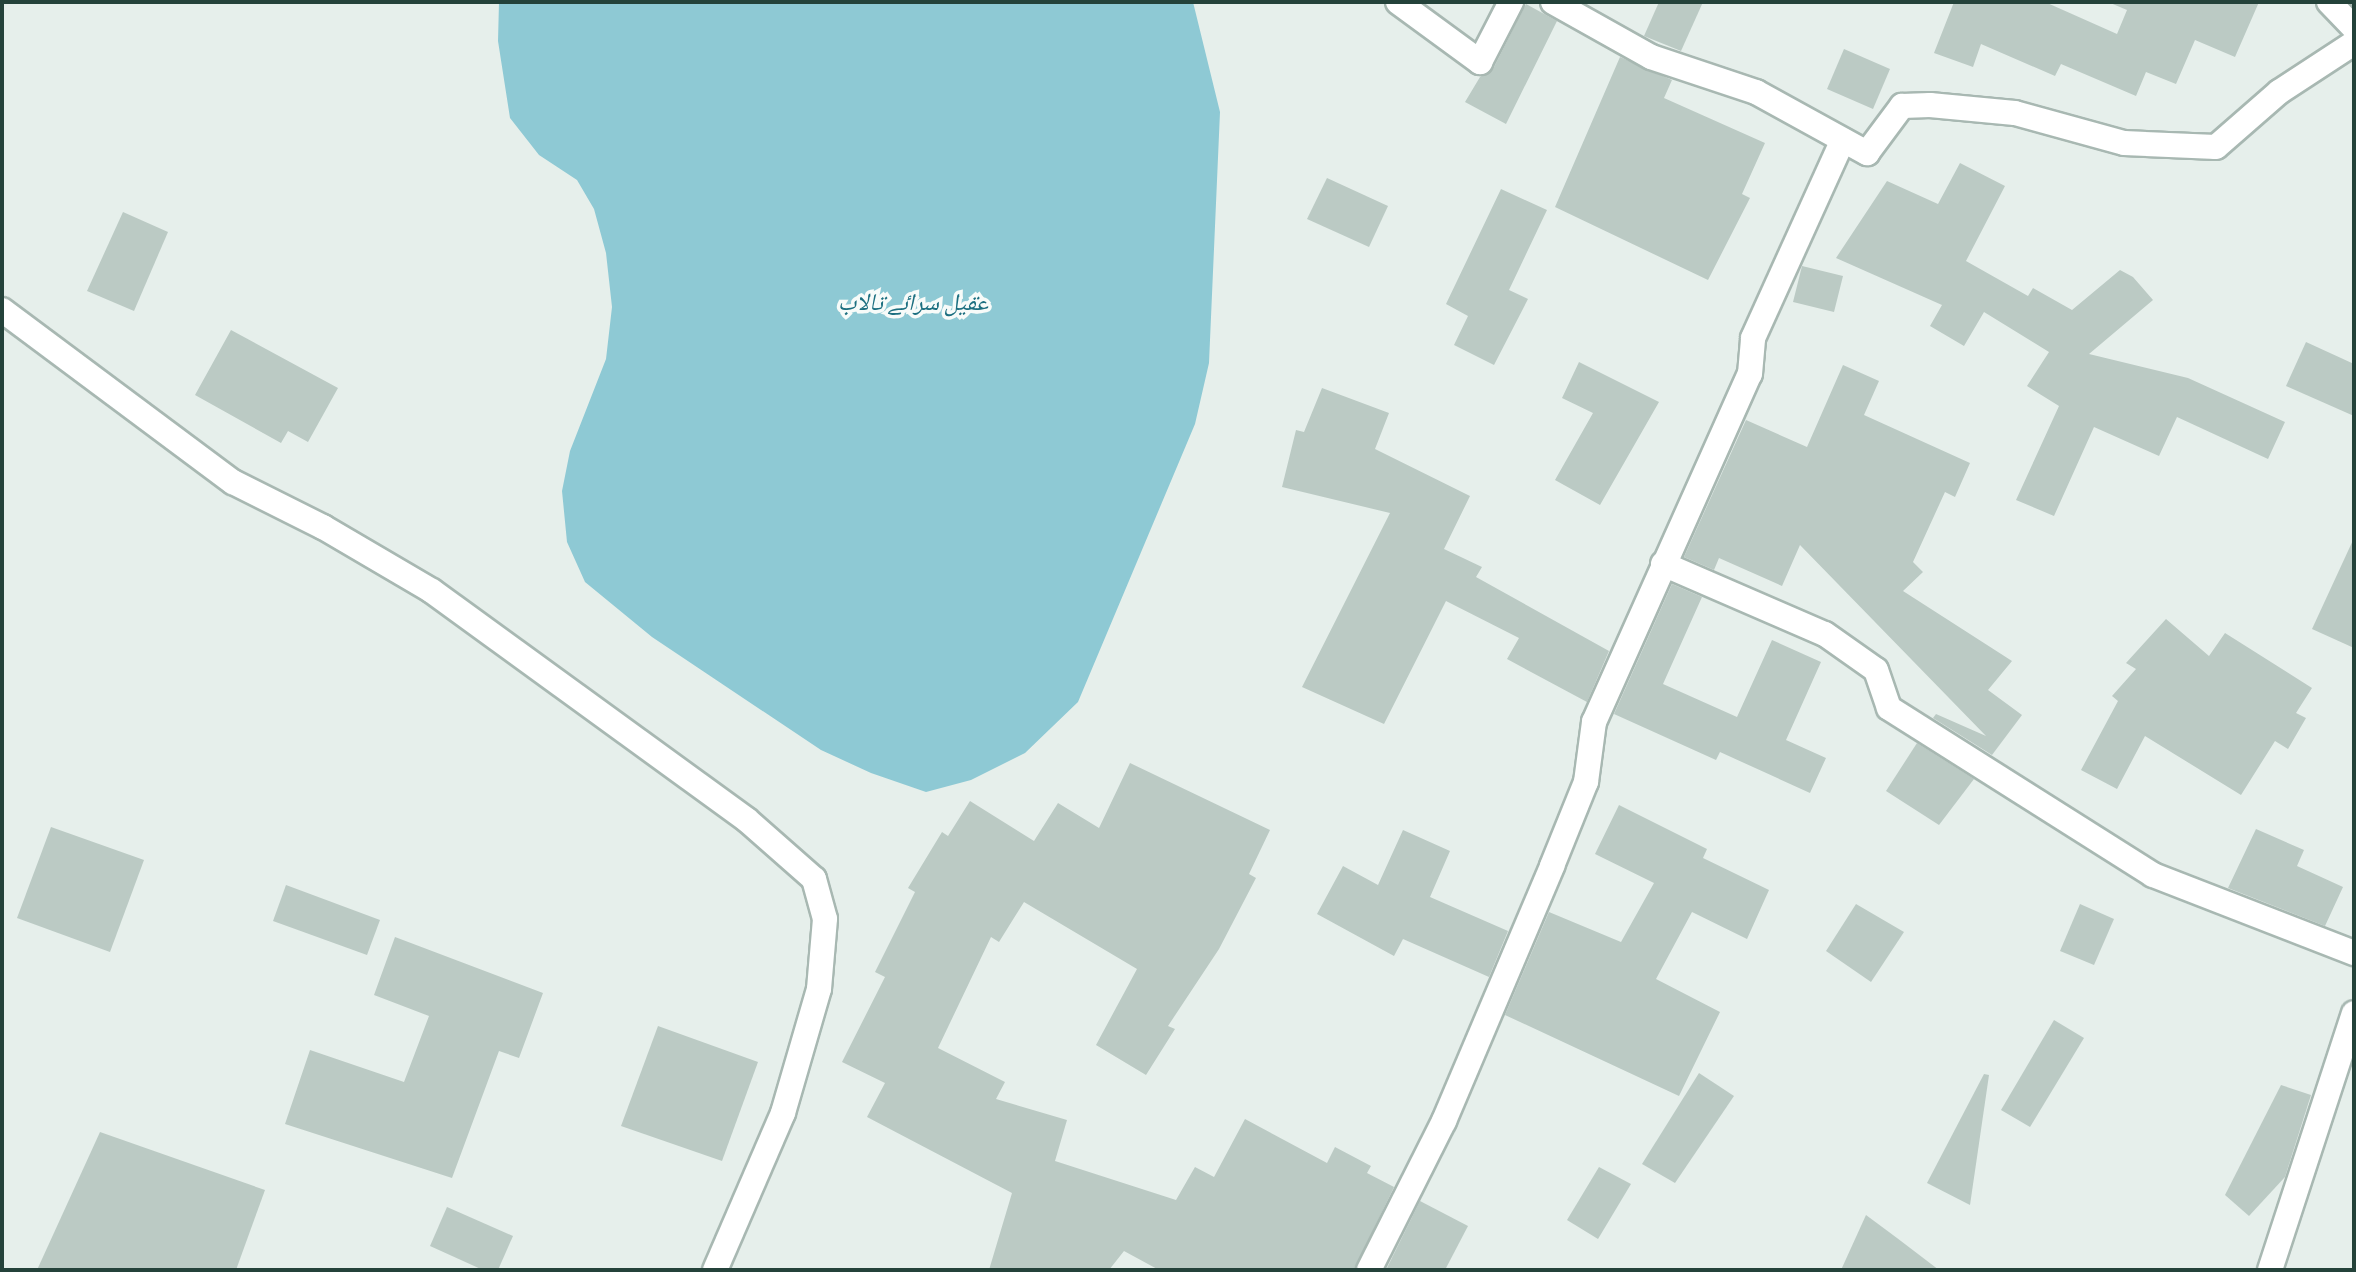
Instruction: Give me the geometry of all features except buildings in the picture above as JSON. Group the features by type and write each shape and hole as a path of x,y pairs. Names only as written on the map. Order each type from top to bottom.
{"street":[{"path":"1398,2 1480,62 1511,2"},
{"path":"1553,2 1651,57 1756,92 1867,153 1902,106 1930,105 2015,113 2124,143 2216,147 2279,92 2354,43"},
{"path":"2329,2 2354,28"},
{"path":"1369,1270 1444,1121 1552,866 1586,782 1594,722 1750,374 1753,338 1843,140"},
{"path":"2,310 233,482 323,527 432,591 747,820 814,879 825,919 819,989 783,1113 715,1270"},
{"path":"1663,564 1825,634 1876,670 1889,708 2153,875 2354,953"},
{"path":"2270,1270 2354,1013"}],"water":[{"name":"عقیل سرائے تالاب","path":"499,2 1193,2 1220,112 1209,363 1195,424 1078,702 1025,753 971,780 926,792 871,773 821,750 652,637 585,582 567,542 562,491 570,451 606,359 612,307 606,253 594,209 577,180 539,155 510,118 498,41"}]}
